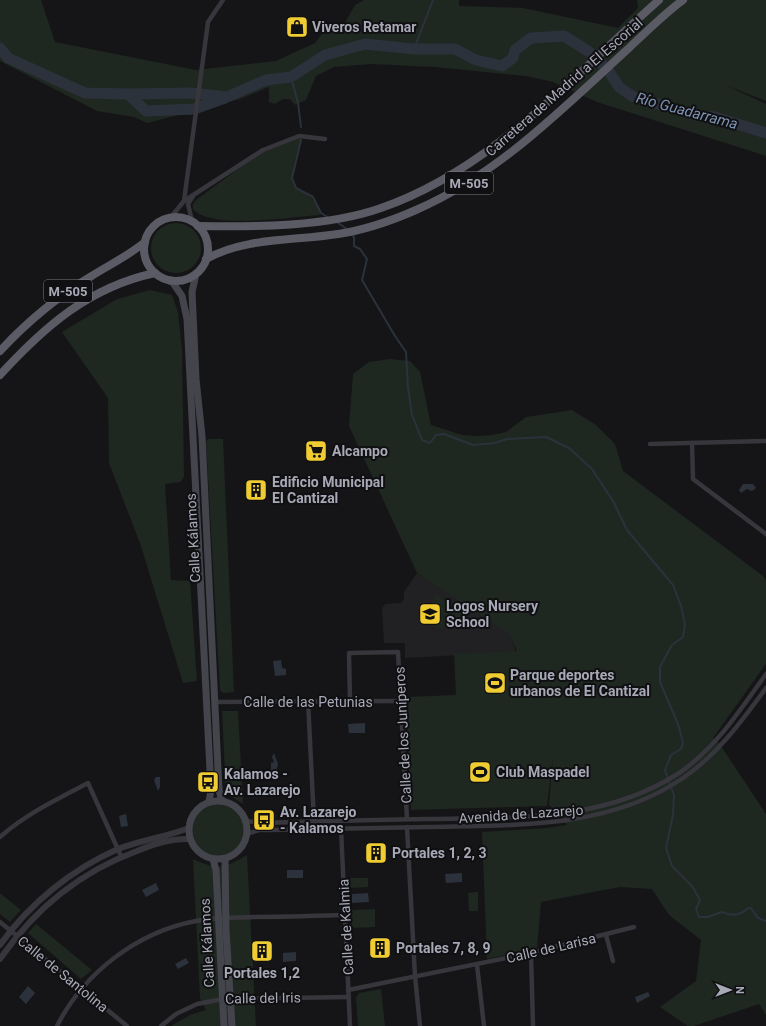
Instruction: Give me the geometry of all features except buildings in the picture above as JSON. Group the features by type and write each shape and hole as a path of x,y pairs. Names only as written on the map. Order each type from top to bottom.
{"highway":[{"name":"Carretera de Madrid a El Escorial","path":"195,223 243,226 327,220 380,209 451,176 483,155 530,116 659,0"},
{"name":"Carretera de Madrid a El Escorial","path":"206,260 231,248 305,237 338,234 386,222 456,191 493,167 541,127 683,0"},
{"name":"M-505","path":"0,351 16,334 55,301 89,277 133,252 145,242 149,232 155,225 171,217 178,217 195,223"},
{"path":"195,223 207,241 206,260"},
{"path":"145,242 145,258 155,273 171,280 188,278 196,274"},
{"name":"M-505","path":"196,274 206,260"},
{"name":"M-505","path":"0,375 39,334 80,302 118,283 155,273"}],"main road":[{"name":"Calle Kálamos","path":"196,274 192,292 196,379 202,436 219,790 222,801"},
{"name":"Calle Kálamos","path":"171,280 182,296 187,319 211,790 209,802"},
{"path":"222,801 239,810 246,821 247,834 245,841 237,852 225,859 213,859 199,852 190,839 189,828 193,814 197,809 209,802 222,801"},
{"name":"Calle Kálamos","path":"213,859 216,870 224,1026"},
{"name":"Calle Kálamos","path":"225,859 226,918 232,1026"}],"street":[{"path":"184,201 201,63 208,22 223,0"},
{"path":"171,217 184,201 265,149 299,136 325,139"},
{"path":"194,195 188,204 195,223"},
{"path":"650,444 766,441"},
{"path":"692,443 693,479 766,534"},
{"name":"Calle de los Juníperos","path":"350,701 349,653 398,652 407,819"},
{"name":"Avenida de Lazarejo","path":"246,821 264,823 492,818 578,812 625,801 658,786 697,759 717,741 766,674"},
{"name":"Avenida de Lazarejo","path":"247,834 259,830 493,826 578,818 627,807 661,791 701,765 722,745 766,688"},
{"path":"308,701 314,821"},
{"name":"Calle de las Petunias","path":"215,702 401,702"},
{"path":"0,837 15,823 50,802 88,783 121,856"},
{"path":"407,827 415,976 420,1026"},
{"path":"0,945 10,930 42,898 69,877 93,862 119,849 189,828"},
{"name":"Calle de Kalmia","path":"341,828 350,1026"},
{"path":"0,959 16,936 47,904 73,884 121,856 177,838 190,839"},
{"path":"57,1026 82,989 106,964 125,950 158,932 195,921 226,918 345,915"},
{"name":"Calle de Santolina","path":"0,922 127,1026"},
{"name":"Calle de Larisa","path":"348,990 477,965 634,928"},
{"path":"606,935 613,961"},
{"path":"531,953 533,1026"},
{"path":"477,965 484,1026"},
{"name":"Calle del Iris","path":"161,1026 176,1014 196,1004 223,999 349,997"}],"shaded area":[{"path":"0,0 41,0 55,42 196,70 276,61 315,43 324,31 344,24 355,5 364,0 459,0 459,6 523,8 618,28 638,8 637,0 766,0 766,101 725,85 766,104 766,156 597,102 553,82 526,76 435,67 371,64 334,67 316,76 306,100 295,105 290,99 283,99 275,104 269,102 269,87 240,99 147,123 134,117 97,111 0,61"},
{"path":"299,136 301,140 294,166 294,185 297,189 309,196 315,202 321,213 319,215 272,220 233,221 216,219 202,215 193,209 193,204 196,200 265,149"},
{"path":"171,223 181,223 194,230 201,243 201,253 194,266 181,273 171,273 162,269 155,262 151,253 151,243 155,234 162,227"},
{"path":"150,290 172,295 178,312 182,349 184,477 180,482 165,484 171,580 190,581 197,681 183,683 140,543 109,463 108,398 62,332 117,299"},
{"path":"390,359 410,361 420,372 431,425 462,435 492,435 506,432 526,417 572,410 596,425 615,444 623,471 763,576 766,580 766,664 713,738 719,743 766,814 766,1015 759,1004 694,1026 688,1026 660,1007 696,981 701,940 669,915 652,889 620,887 541,902 537,948 487,959 482,832 547,828 567,825 549,805 553,756 547,806 411,810 406,697 456,695 454,654 517,651 509,634 417,573 349,426 353,374 369,362"},
{"path":"208,439 223,439 234,692 223,693 220,690 206,442"},
{"path":"743,484 753,484 756,488 752,491 747,489 741,493 739,490"},
{"name":"Logos Nursery School","path":"417,573 510,634 516,652 405,658 405,643 384,643 382,608 386,604 401,603 404,599 404,592"},
{"path":"436,595 468,616 461,627 429,606"},
{"path":"429,608 459,627 436,627 433,625 429,616"},
{"path":"281,660 282,668 286,669 286,675 275,676 273,661"},
{"path":"222,711 238,711 243,804 226,793"},
{"path":"365,723 365,733 349,733 348,724"},
{"path":"274,753 278,764 275,777 273,777 271,774 274,771 271,771 271,763 274,762 272,757"},
{"path":"156,777 160,777 160,787 158,791 154,780"},
{"path":"213,804 223,804 237,811 244,825 244,835 237,849 223,856 213,856 203,852 196,845 192,835 192,825 196,815 203,808"},
{"path":"126,814 128,826 121,827 119,816"},
{"path":"247,855 256,1026 171,1026 190,1015 206,1010 200,998 193,859 208,865 220,866 232,863"},
{"path":"287,870 303,870 303,878 287,878"},
{"path":"462,873 462,882 446,883 445,874"},
{"path":"350,878 368,878 368,887 350,888"},
{"path":"156,883 159,890 146,897 142,890"},
{"path":"478,892 478,911 469,911 468,893"},
{"path":"0,893 21,910 10,922 0,914"},
{"path":"368,893 369,902 352,903 352,894"},
{"path":"375,909 375,927 352,928 351,910"},
{"path":"36,924 92,970 81,979 28,933"},
{"path":"296,952 296,961 283,962 283,953"},
{"path":"186,958 189,963 178,969 175,964"},
{"path":"28,986 35,993 26,1004 19,997"},
{"path":"381,989 385,1026 358,1026 356,998 359,993"},
{"path":"648,992 650,996 637,1003 635,997"}],"waterway":[{"path":"414,49 433,0"},
{"name":"Río Guadarrama","path":"0,48 8,58 85,93 191,93 227,97 266,80 291,77 325,55 365,44 414,49 455,49 476,60 502,66 513,58 515,50 531,38 564,36 588,51 608,70 619,87 632,96 698,116 715,117 766,133"},
{"path":"291,77 298,103 301,127"},
{"name":"Río Guadarrama","path":"128,94 146,111 194,109 225,98"},
{"path":"301,140 292,178 296,188 313,197 321,213 329,218"},
{"path":"337,222 348,230"},
{"path":"352,235 354,237 354,246 360,249 367,259 362,280 406,352 408,388 412,415 422,440 430,443 436,435 444,434 473,445 495,443 507,439 546,437 569,448 592,469 613,501 627,530 673,585 681,606 685,624 683,637 672,645 660,667 660,682 678,724 683,743 681,749 671,755 665,770 674,795 673,815 666,848 672,866 692,886 700,900 696,909 699,917 708,917 722,912 739,914 748,908 751,908 758,918 766,921"}],"place":[{"name":"Viveros Retamar","path":"297,27"},
{"name":"Alcampo","path":"316,451"},
{"name":"Edificio Municipal El Cantizal","path":"256,490"},
{"name":"Logos Nursery School","path":"430,614"},
{"name":"Parque deportes urbanos de El Cantizal","path":"495,683"},
{"name":"Club Maspadel","path":"480,772"},
{"name":"Kalamos - Av. Lazarejo","path":"208,782"},
{"name":"Av. Lazarejo - Kalamos","path":"264,820"},
{"name":"Portales 1, 2, 3","path":"376,853"},
{"name":"Portales 7, 8, 9","path":"380,948"},
{"name":"Portales 1,2","path":"262,951"}]}
